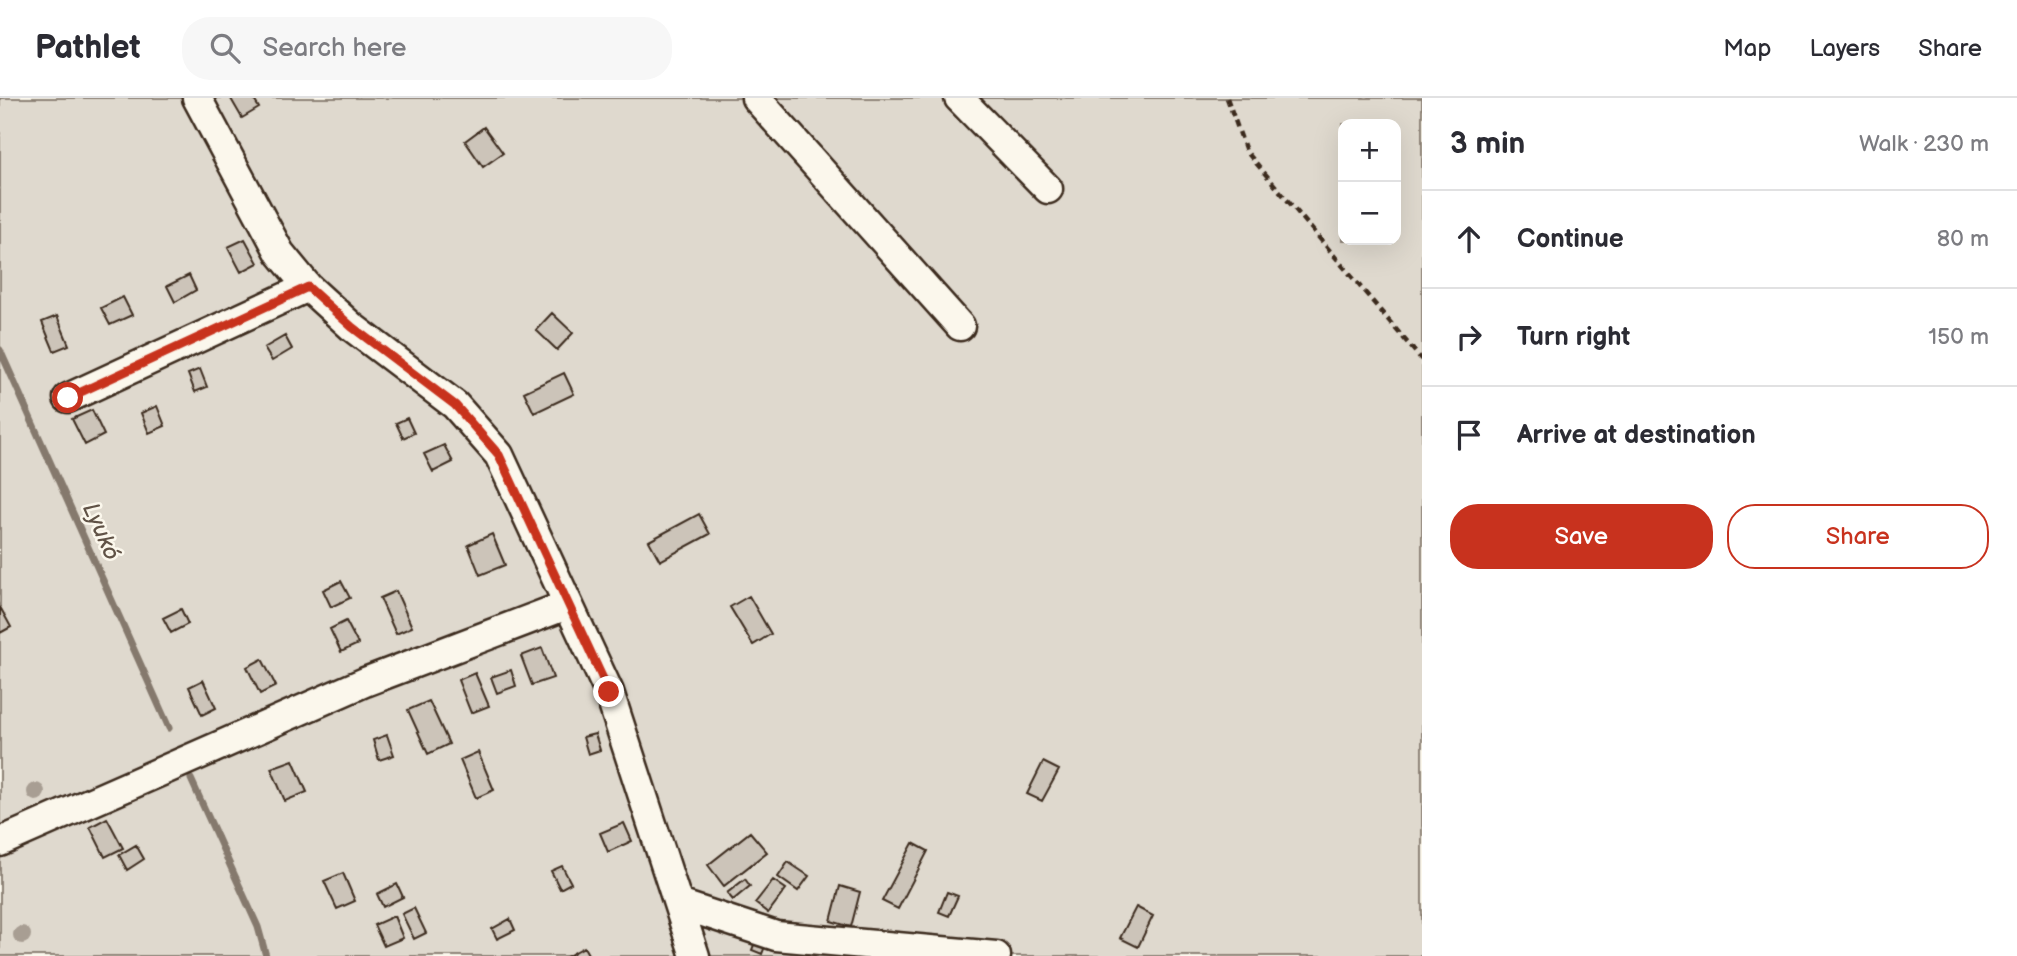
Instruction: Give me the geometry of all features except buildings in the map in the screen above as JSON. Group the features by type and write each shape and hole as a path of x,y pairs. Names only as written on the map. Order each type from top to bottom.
{"street":[{"path":"197,98 280,253 308,287 352,327 455,405 499,455 609,692 695,956"},
{"path":"756,98 960,326"},
{"path":"959,98 1048,189"},
{"path":"68,398 308,287"},
{"path":"0,842 365,682 567,605"},
{"path":"679,904 776,936 996,956"}],"path":[{"path":"1227,98 1246,151 1422,360"}],"shaded area":[{"path":"0,98 1422,98 1422,956 0,956"}],"waterway":[{"name":"Lyukó","path":"0,350 169,728"},
{"name":"Lyukó","path":"191,779 258,927 266,956"}],"route":[{"path":"68,398 308,287 352,327 455,405 499,455 609,692"}]}
